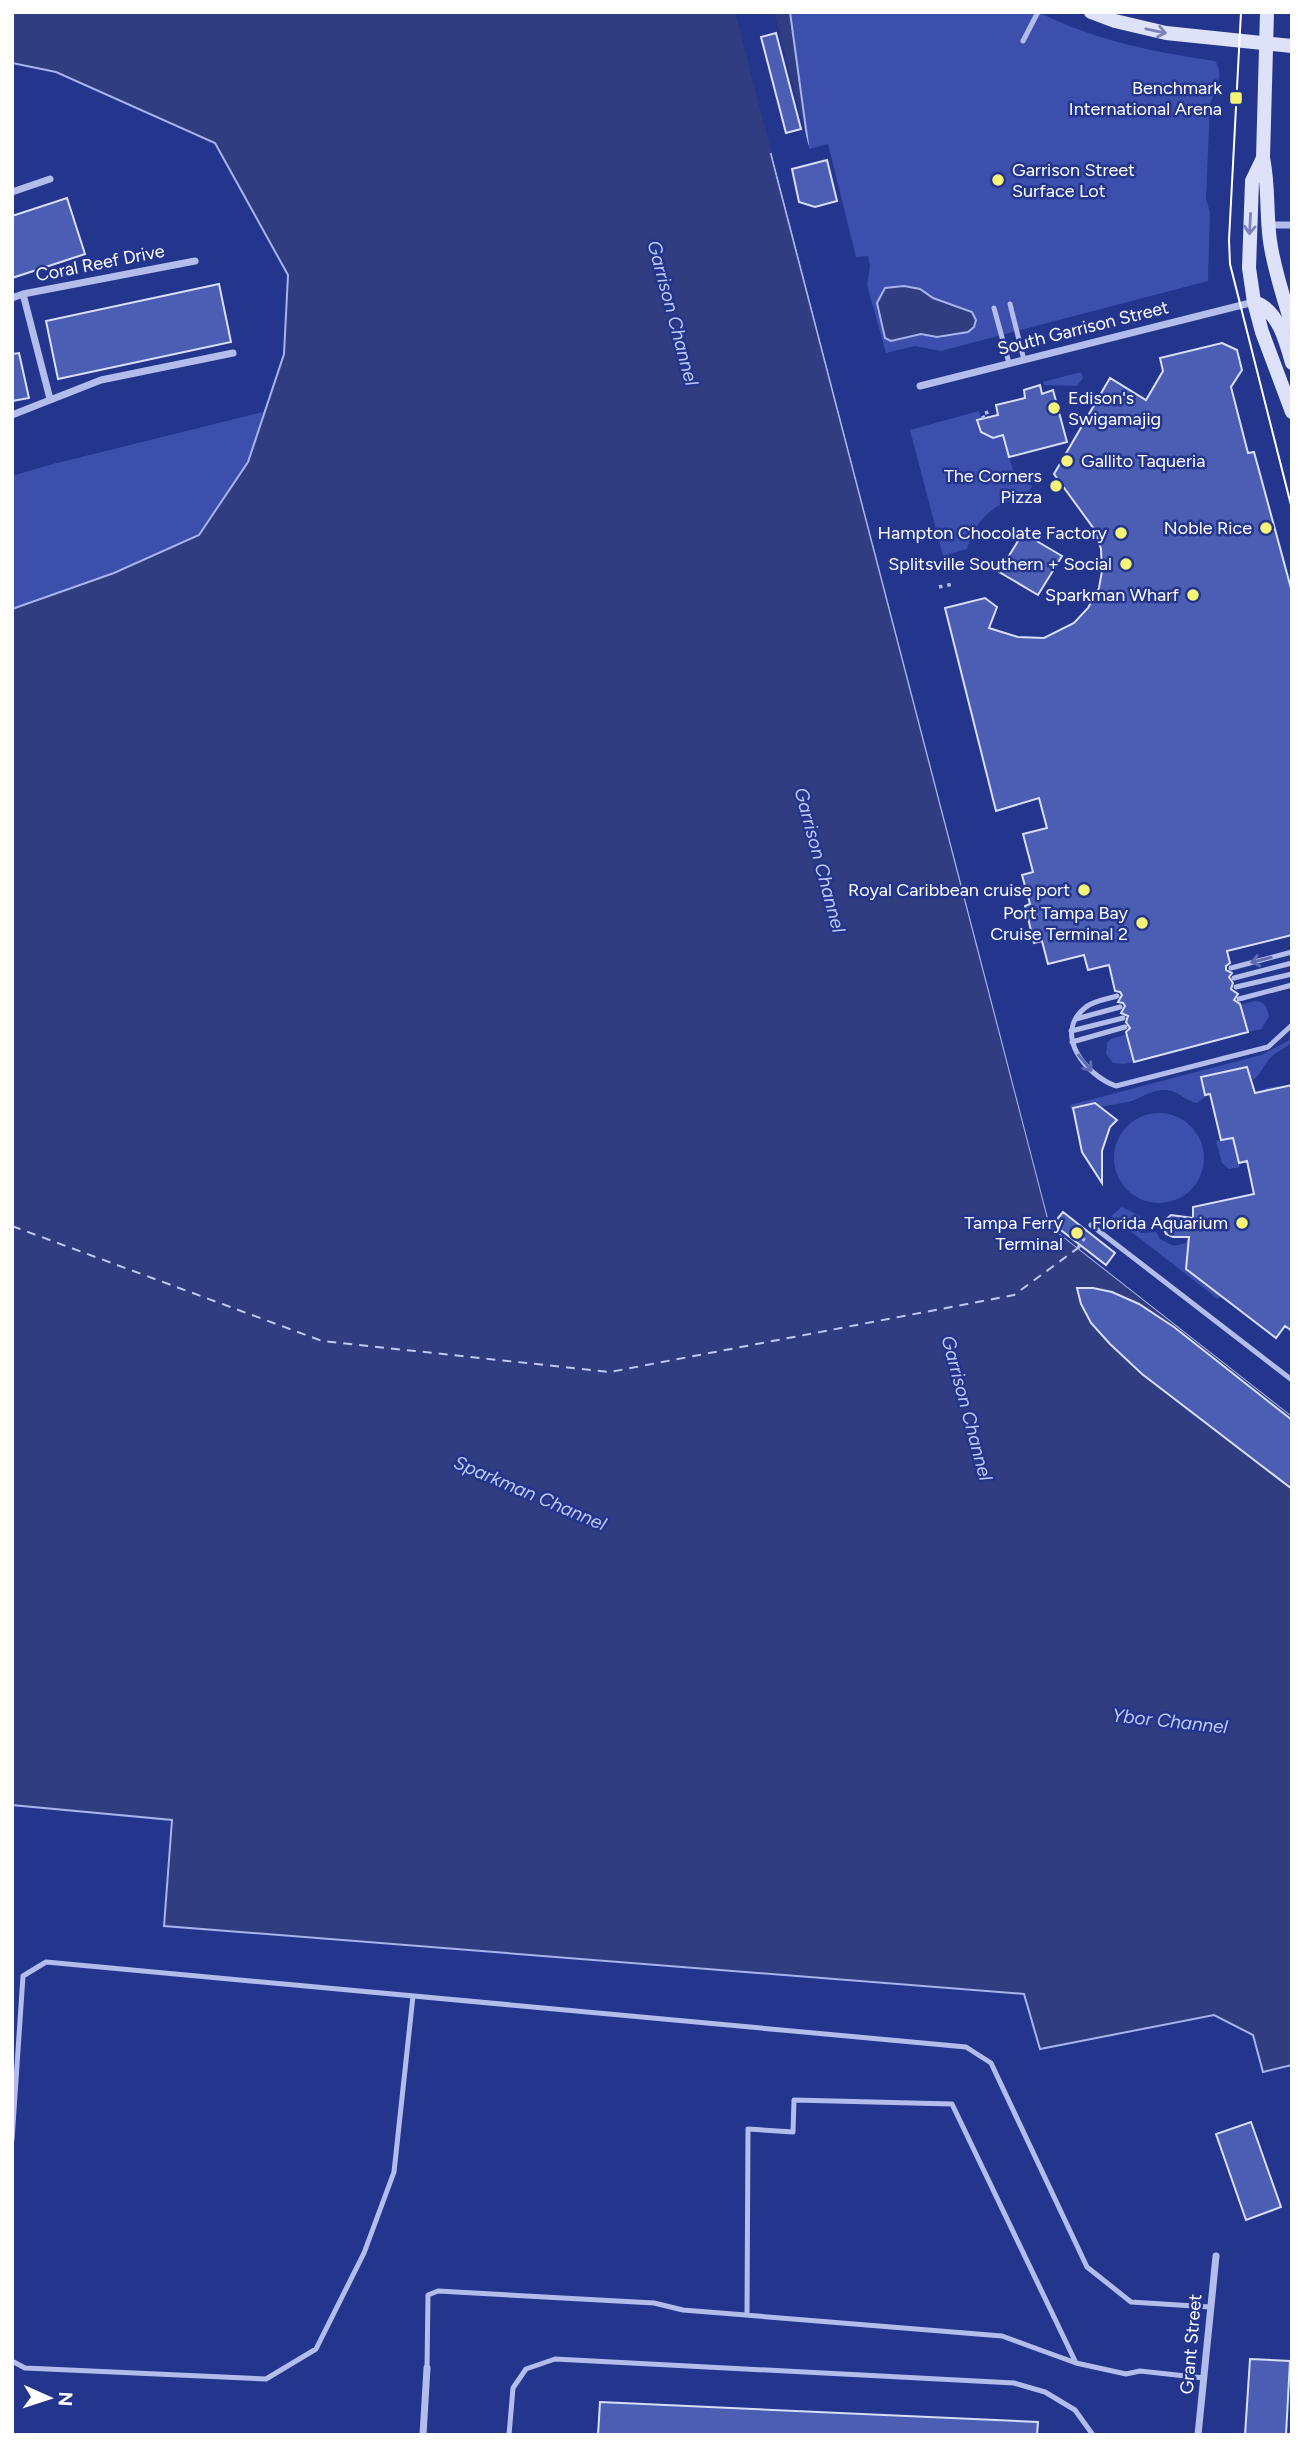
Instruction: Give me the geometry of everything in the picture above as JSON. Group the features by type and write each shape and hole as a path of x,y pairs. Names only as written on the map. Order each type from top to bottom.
{"main road":[{"path":"1091,12 1115,21 1166,33 1292,46"},
{"path":"1267,12 1264,158 1268,182 1269,225 1274,264 1292,326"},
{"path":"1264,158 1252,181 1248,264 1254,302 1268,350 1292,412"},
{"path":"1254,302 1265,308 1281,329 1292,363"}],"street":[{"path":"12,192 50,179"},
{"path":"1269,225 1292,225"},
{"name":"Coral Reef Drive","path":"12,298 195,261"},
{"path":"23,294 50,399"},
{"name":"South Garrison Street","path":"920,386 1254,302"},
{"path":"12,415 101,380 233,352"},
{"name":"Grant Street","path":"1198,2435 1216,2256"},
{"path":"423,2435 427,2368"}],"lane":[{"path":"1023,41 1038,12"},
{"path":"1010,304 1024,360"},
{"path":"994,308 1009,363"},
{"path":"1231,968 1292,952"},
{"path":"1234,978 1292,963"},
{"path":"1236,988 1292,974"},
{"path":"1239,999 1292,985"},
{"path":"1117,996 1087,1005 1074,1020 1071,1031 1072,1042 1082,1063 1105,1082 1116,1086 1268,1047 1292,1025"},
{"path":"1074,1020 1120,1007"},
{"path":"1071,1031 1123,1018"},
{"path":"1072,1042 1125,1027"},
{"path":"1091,1225 1292,1380"},
{"path":"12,2140 23,1976 46,1962 966,2047 991,2063 1087,2267 1131,2302 1210,2306"},
{"path":"12,2361 24,2368 266,2379 316,2349 364,2253 394,2172 413,1996"},
{"path":"747,2315 748,2129 793,2132 794,2100 952,2104 1076,2363"},
{"path":"427,2368 428,2295 438,2291 654,2303 683,2310 1002,2336 1076,2363 1126,2374 1140,2371 1204,2378"},
{"path":"509,2435 513,2388 526,2369 555,2359 1014,2383 1045,2392 1075,2410 1093,2435"}],"path":[{"path":"984,419 982,414 992,411"},
{"path":"939,587 953,584"}],"shaded area":[{"name":"Garrison Street Surface Lot","path":"790,12 1038,12 1124,44 1215,61 1219,77 1210,104 1206,199 1210,212 1208,281 941,351 915,346 886,353 867,285 870,266 868,256 856,257 828,144 809,149"},
{"path":"1081,372 1083,378 1077,386 1044,385 1043,382"},
{"path":"979,411 981,432 993,438 1003,435 1014,474 1032,486 1023,500 1003,504 987,514 974,530 967,549 943,556 910,430"},
{"path":"263,412 248,462 199,535 114,573 12,609 12,476"},
{"path":"1255,1001 1265,1006 1269,1017 1261,1029 1248,1032 1241,1005"},
{"path":"1127,1034 1134,1062 1113,1063 1106,1054 1107,1043"},
{"path":"1291,1037 1290,1044 1271,1057 1253,1080 1249,1077 1247,1067 1197,1103 1175,1092 1161,1090 1128,1102 1100,1107 1095,1103 1073,1108 1071,1111 1070,1105 1261,1055"},
{"path":"1279,1086 1282,1101 1270,1104 1274,1122 1231,1131 1240,1167 1229,1169 1222,1163 1216,1141 1227,1139 1225,1130 1272,1119 1263,1091"},
{"path":"1159,1113 1176,1117 1191,1126 1200,1141 1204,1158 1200,1175 1191,1190 1176,1199 1159,1203 1142,1199 1127,1190 1118,1175 1114,1158 1118,1141 1127,1126 1142,1117"},
{"path":"1122,1207 1140,1216 1140,1233 1156,1232 1160,1239 1174,1246 1192,1239 1188,1245 1187,1269 1221,1296 1218,1299 1111,1216"}],"water":[{"path":"13,12 790,12 808,144 771,154 1050,1226 1292,1416 1292,2065 1263,2072 1253,2035 1214,2015 1040,2049 1024,1994 164,1926 172,1820 12,1805 12,609 114,573 199,535 248,462 284,354 288,275 215,143 56,72 12,63"},
{"path":"904,286 920,289 933,298 972,312 976,320 974,327 968,332 937,337 921,334 891,341 885,338 877,303 885,288"}],"pier":[{"path":"735,12 774,12 809,147 775,156 1054,1224 1292,1411 1292,1416 1050,1226"}],"building":[{"path":"776,33 801,129 786,133 761,37"},
{"path":"827,160 837,201 815,207 799,202 792,169"},
{"path":"67,198 85,254 12,278 12,216"},
{"path":"219,284 231,342 58,379 46,321"},
{"name":"Sparkman Wharf","path":"1222,343 1237,350 1242,370 1231,387 1248,453 1254,452 1292,592 1292,935 1227,951 1230,963 1226,970 1232,973 1229,977 1233,983 1231,989 1238,994 1234,1000 1240,1004 1248,1032 1134,1062 1126,1032 1130,1028 1126,1022 1128,1016 1121,1013 1125,1006 1118,1002 1122,995 1115,991 1109,965 1088,970 1084,955 1048,964 1042,941 1034,943 1025,906 1030,904 1022,875 1033,872 1023,834 1047,828 1039,798 996,811 945,608 985,598 997,607 989,628 1018,637 1044,638 1074,623 1088,608 1099,588 1102,571 1101,549 1094,529 1054,474 1110,378 1146,400 1163,371 1160,358"},
{"path":"19,353 29,398 12,401 12,354"},
{"path":"1040,385 1042,394 1053,390 1067,442 1009,457 1003,435 993,438 981,432 977,420 998,415 996,405 1025,398 1024,390"},
{"path":"1023,533 1062,556 1038,595 999,572"},
{"name":"Florida Aquarium","path":"1247,1067 1255,1093 1292,1085 1292,1331 1285,1326 1276,1338 1186,1269 1189,1237 1173,1237 1166,1234 1163,1227 1165,1220 1171,1215 1193,1218 1193,1207 1254,1194 1247,1161 1239,1163 1233,1138 1221,1140 1210,1094 1205,1095 1201,1077"},
{"path":"1095,1103 1117,1120 1110,1127 1102,1151 1102,1183 1082,1152 1073,1108"},
{"name":"Tampa Ferry Terminal","path":"1063,1212 1115,1253 1106,1265 1053,1224"},
{"path":"1077,1288 1112,1292 1139,1304 1174,1327 1292,1420 1292,1489 1142,1374 1091,1323 1081,1304"},
{"path":"1251,2122 1281,2207 1246,2220 1216,2134"},
{"path":"1250,2359 1290,2361 1286,2435 1245,2435"},
{"path":"600,2402 1038,2422 1037,2435 598,2435"}],"ferry route":[{"path":"12,1226 322,1341 610,1372 1014,1295 1078,1248"}],"tram line":[{"path":"1241,12 1230,264 1292,509"}],"place":[{"name":"Benchmark International Arena","path":"1236,98"},
{"name":"Garrison Street Surface Lot","path":"998,180"},
{"name":"Edison's Swigamajig","path":"1054,408"},
{"name":"Gallito Taqueria","path":"1067,461"},
{"name":"The Corners Pizza","path":"1056,486"},
{"name":"Noble Rice","path":"1266,528"},
{"name":"Hampton Chocolate Factory","path":"1121,533"},
{"name":"Splitsville Southern + Social","path":"1126,564"},
{"name":"Sparkman Wharf","path":"1193,595"},
{"name":"Royal Caribbean cruise port","path":"1084,890"},
{"name":"Port Tampa Bay Cruise Terminal 2","path":"1142,923"},
{"name":"Florida Aquarium","path":"1242,1223"},
{"name":"Tampa Ferry Terminal","path":"1077,1233"}],"water label":[{"name":"Garrison Channel","path":"673,313"},
{"name":"Garrison Channel","path":"820,860"},
{"name":"Garrison Channel","path":"967,1408"},
{"name":"Sparkman Channel","path":"530,1493"},
{"name":"Ybor Channel","path":"1170,1721"}]}
